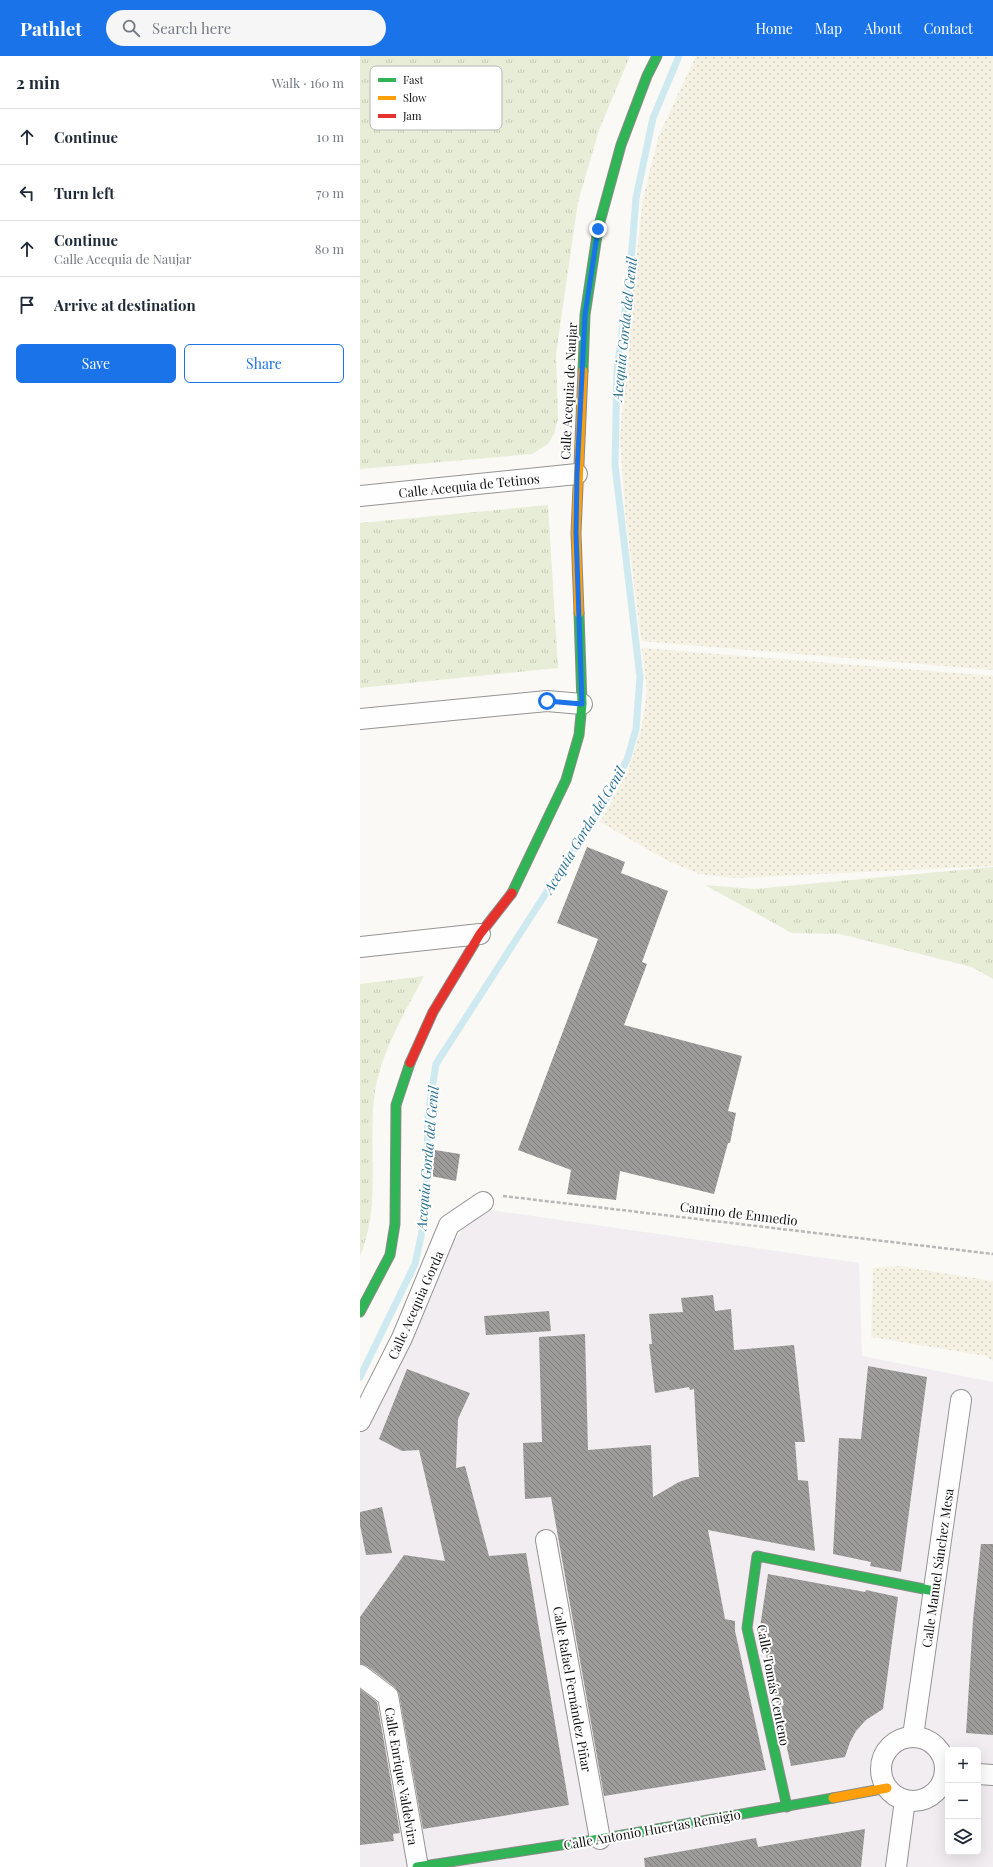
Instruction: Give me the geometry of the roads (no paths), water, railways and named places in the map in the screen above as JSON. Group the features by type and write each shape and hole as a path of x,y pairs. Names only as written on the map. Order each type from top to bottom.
{"street":[{"name":"Calle Acequia de Naujar","path":"360,1312 390,1255 395,1224 396,1105 405,1075 433,1012 480,934 511,896 566,780 579,736 582,704 576,533 577,474 585,315 598,229 621,145 647,76 657,56"},
{"name":"Calle Acequia de Tetinos","path":"360,496 577,474"},
{"path":"360,720 547,701 582,704"},
{"path":"360,946 480,934"},
{"name":"Calle Acequia Gorda","path":"360,1421 402,1338 449,1225 484,1202"},
{"name":"Calle Manuel Sánchez Mesa","path":"913,1736 961,1400"},
{"name":"Calle Rafael Fernández Piñar","path":"546,1540 600,1839"},
{"name":"Calle Tomás Centeno","path":"787,1807 747,1628 757,1556 934,1591"},
{"name":"Calle Enrique Valdelvira","path":"360,1675 388,1696 417,1867"},
{"path":"945,1764 943,1756 938,1748 925,1738 913,1736 902,1738 891,1745 885,1752 881,1774 887,1788 895,1796 905,1800 918,1801 929,1797 937,1791 945,1778"},
{"path":"981,1774 993,1775"},
{"name":"Calle Antonio Huertas Remigio","path":"417,1867 600,1839 787,1807 887,1788"},
{"path":"896,1867 905,1800"}],"waterway":[{"name":"Acequia Gorda del Genil","path":"360,1377 415,1264 426,1213 428,1115 436,1064 604,803 627,760 636,729 640,677 615,465 617,370 630,273 636,198 653,118 679,56"}]}
